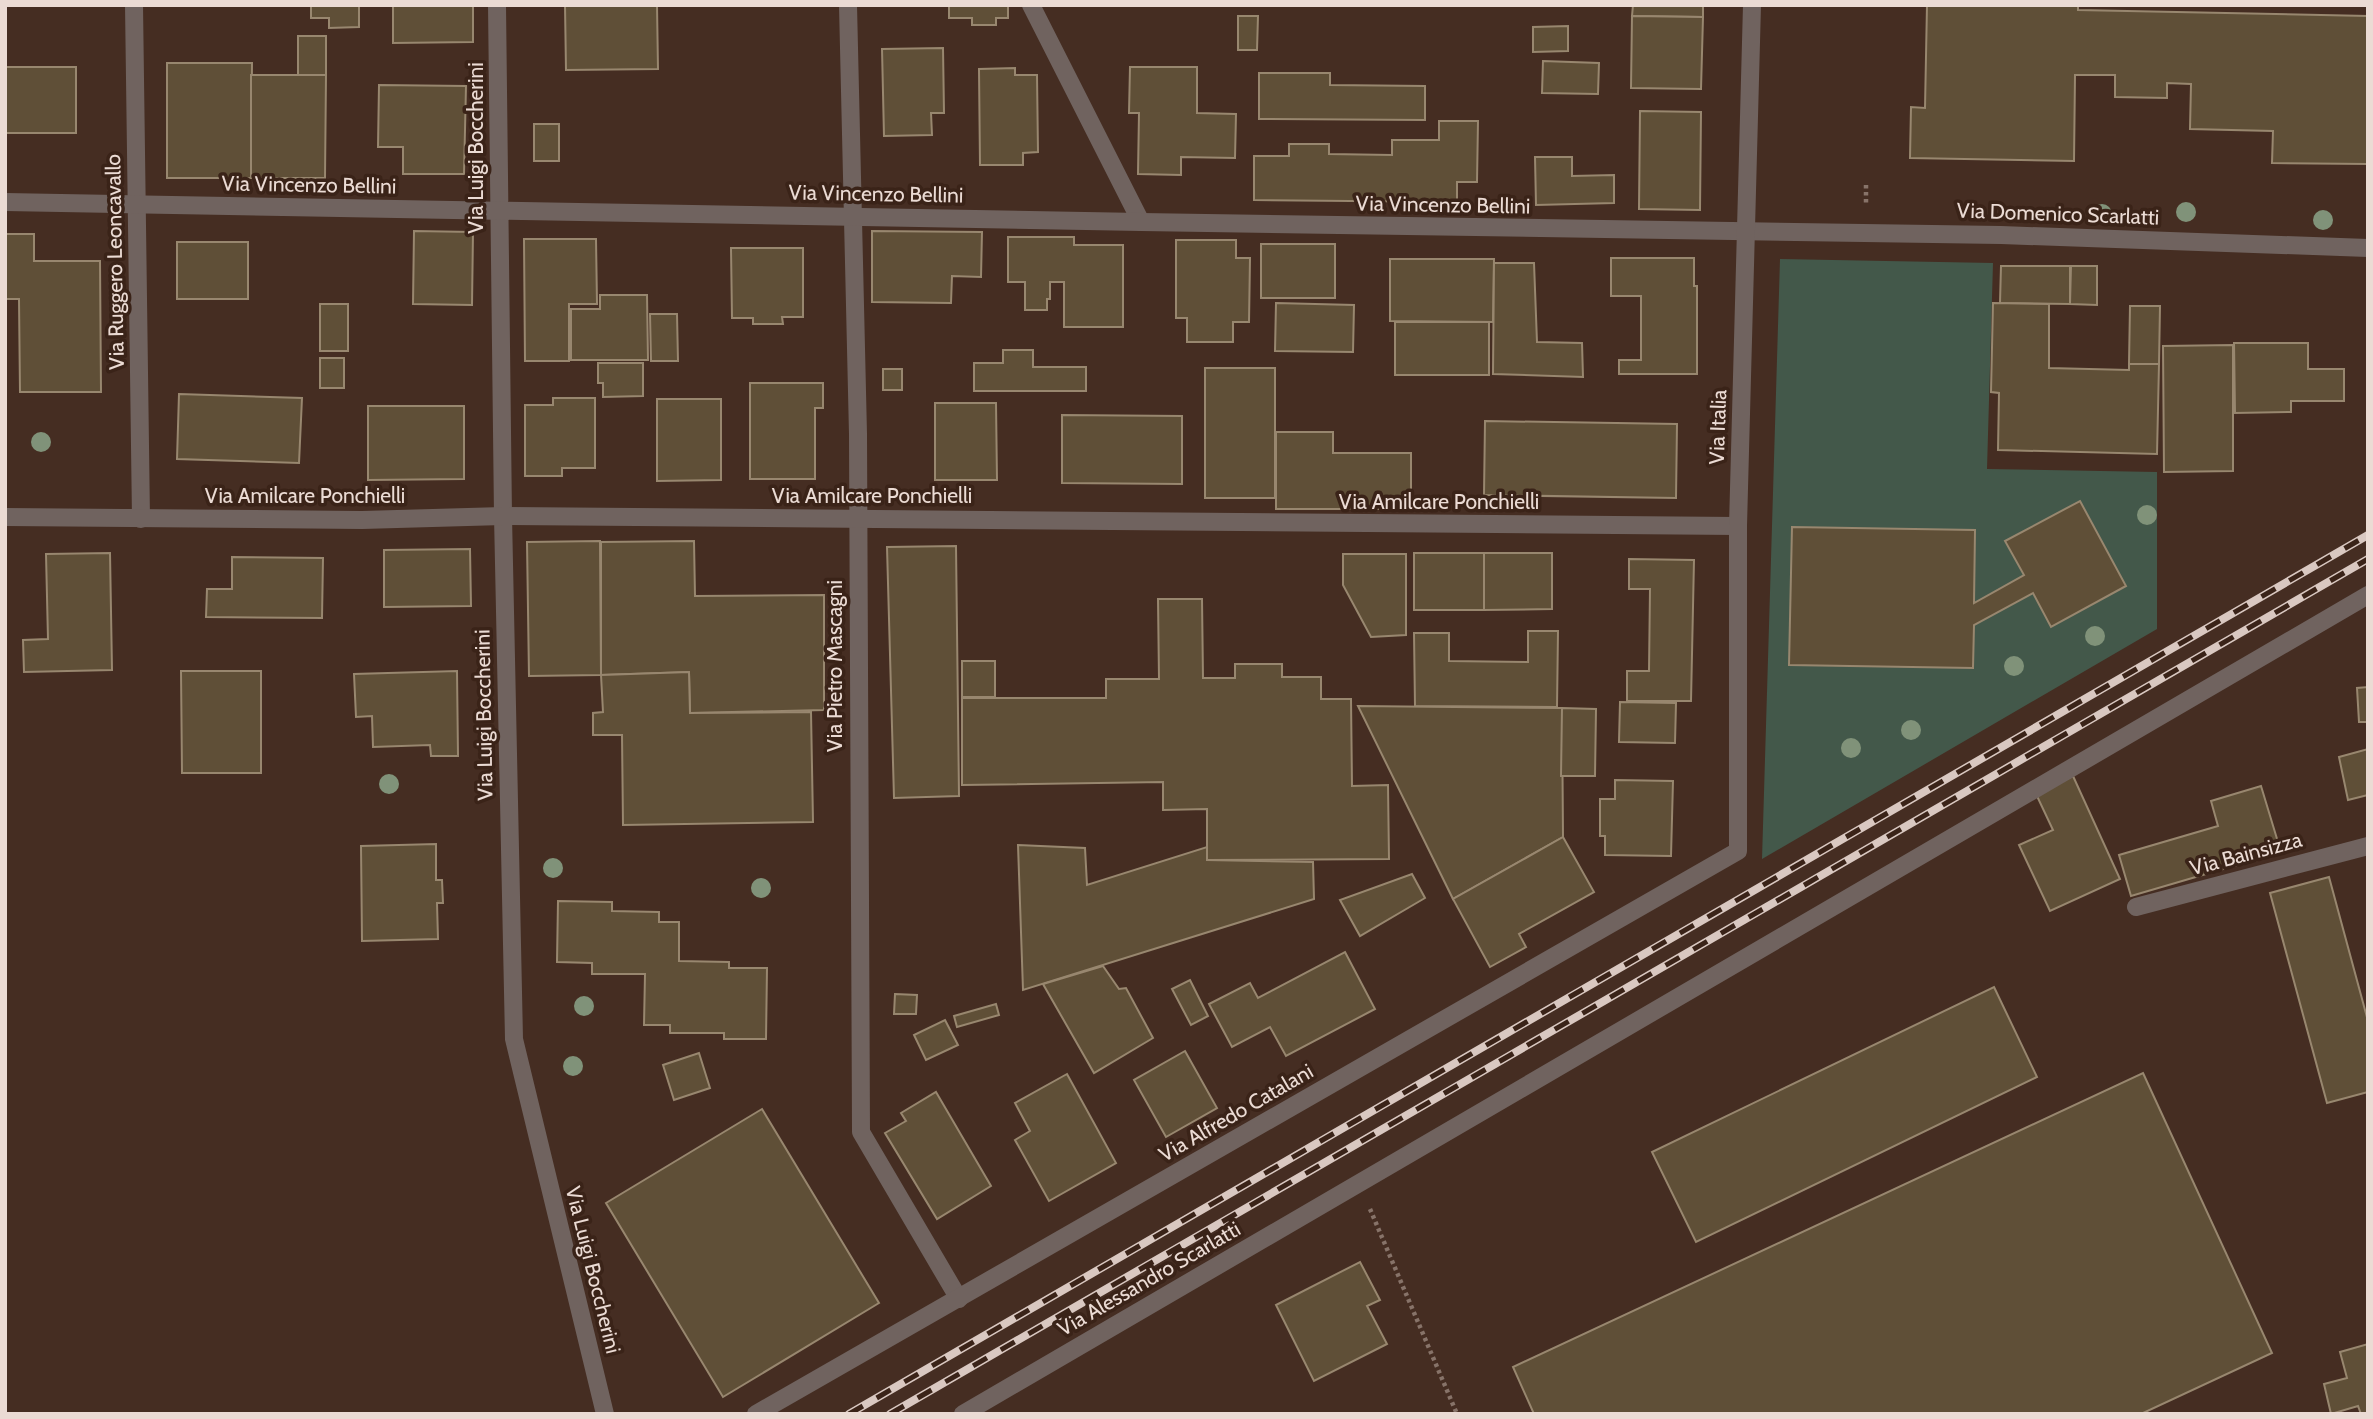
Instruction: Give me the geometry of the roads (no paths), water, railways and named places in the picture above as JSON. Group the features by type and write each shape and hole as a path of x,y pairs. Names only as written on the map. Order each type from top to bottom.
{"street":[{"name":"Via Ruggero Leoncavallo","path":"134,5 141,519"},
{"name":"Via Luigi Boccherini","path":"497,5 503,516 514,1040 605,1414"},
{"name":"Via Pietro Mascagni","path":"848,5 858,434 861,1132 959,1299"},
{"path":"1031,5 1141,222"},
{"name":"Via Italia","path":"1738,851 1738,526 1752,5"},
{"name":"Via Vincenzo Bellini","path":"5,202 1746,232"},
{"name":"Via Domenico Scarlatti","path":"1746,232 2001,235 2368,248"},
{"name":"Via Amilcare Ponchielli","path":"5,517 362,520 503,516 1738,526"},
{"name":"Via Alessandro Scarlatti","path":"963,1414 2368,595"},
{"name":"Via Bainsizza","path":"2136,906 2368,846"},
{"name":"Via Alfredo Catalani","path":"756,1414 1738,851"}],"railway":[{"path":"849,1414 2368,535"},
{"path":"890,1414 2368,559"}]}
